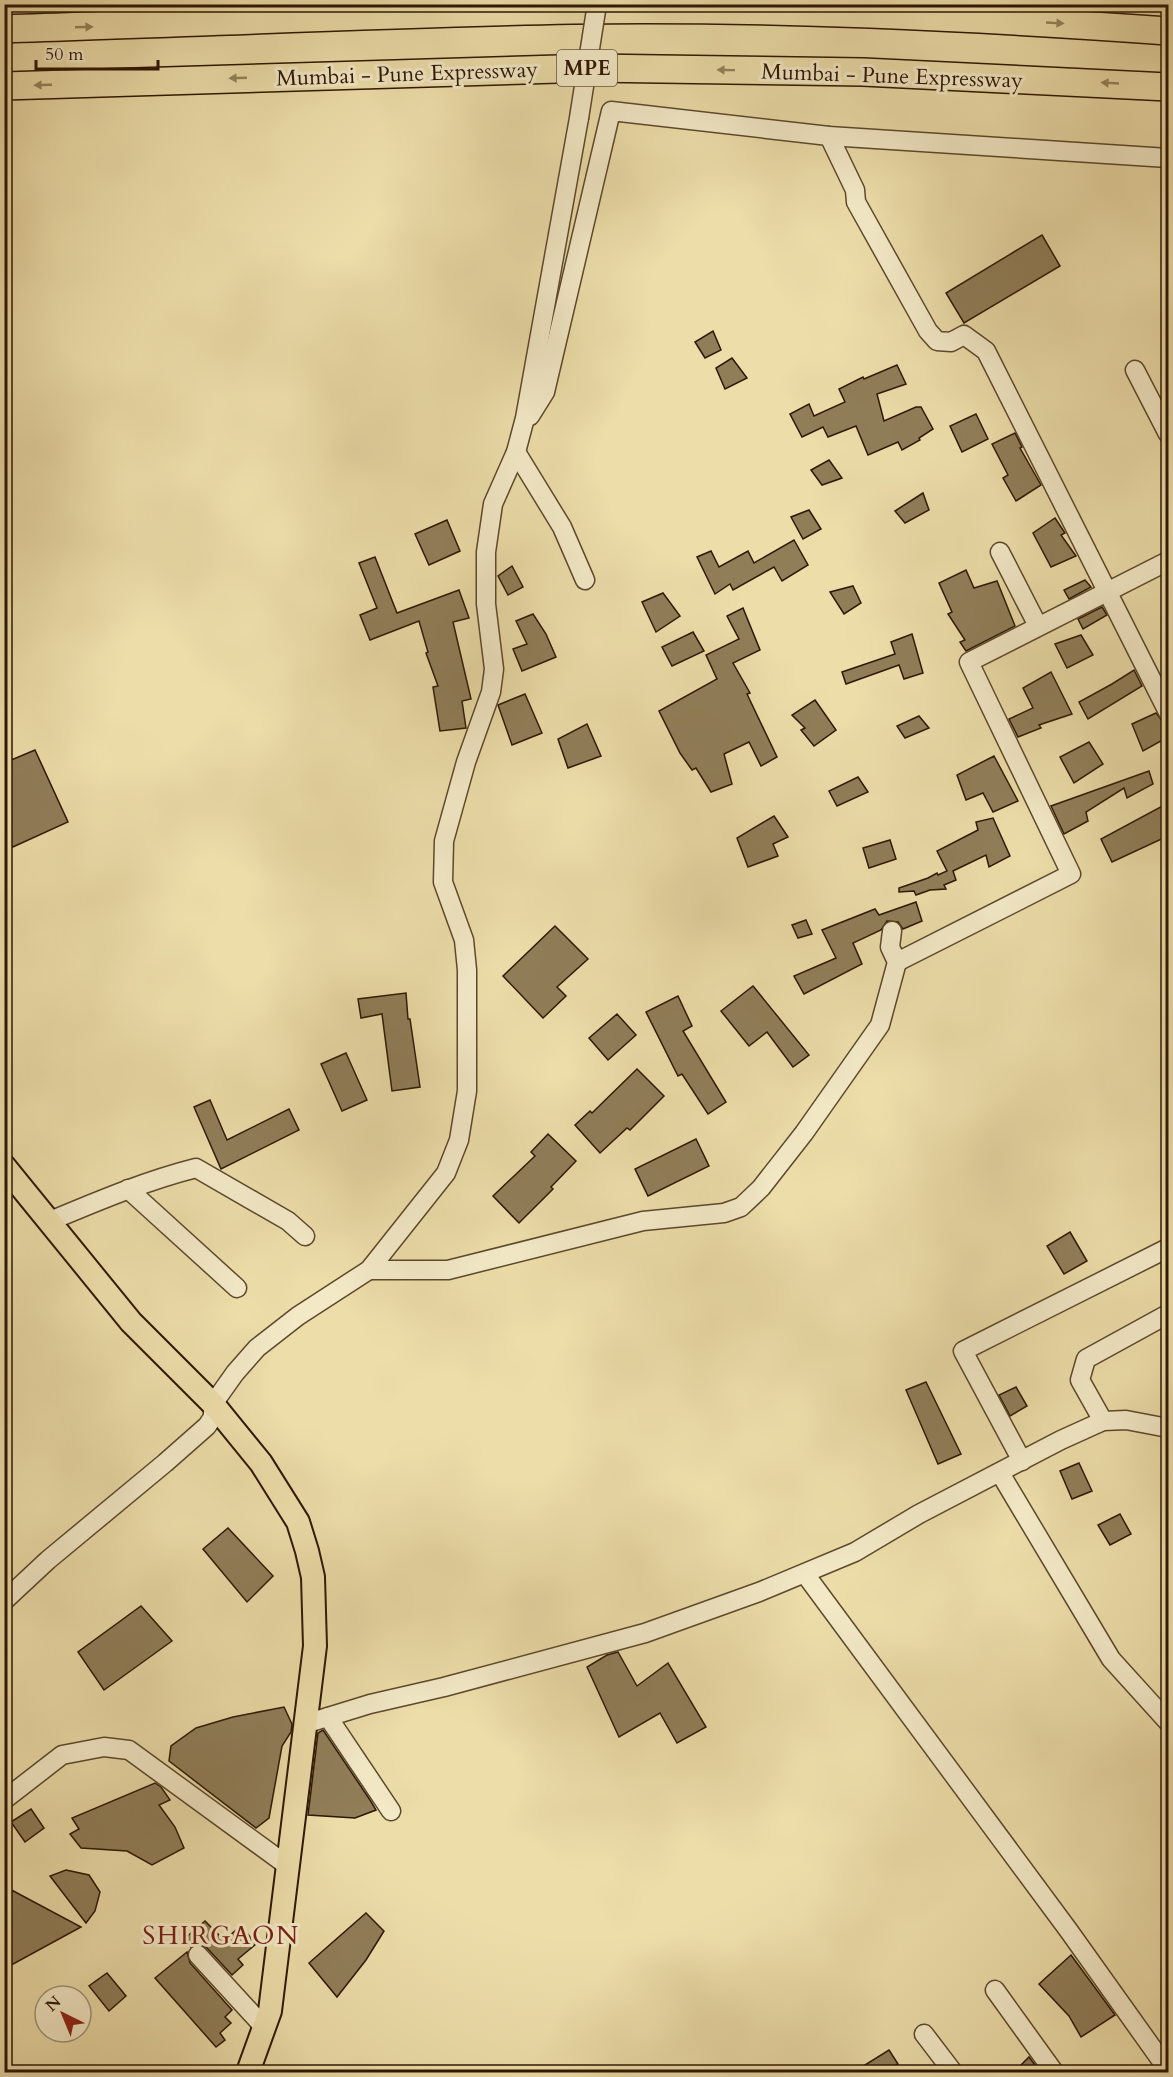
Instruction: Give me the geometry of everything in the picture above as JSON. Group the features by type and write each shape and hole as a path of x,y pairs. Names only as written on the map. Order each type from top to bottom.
{"highway":[{"path":"4,29 561,11 716,10 876,13 1168,31"},
{"name":"Mumbai - Pune Expressway","path":"4,86 592,68 862,72 1168,87"}],"main road":[{"path":"4,1166 131,1322 213,1404 261,1463 298,1522 307,1551 313,1577 315,1646 270,2011 248,2073"}],"street":[{"path":"4,1601 48,1560 207,1426 213,1417 213,1404 235,1372 257,1348 298,1316 369,1270 446,1173 459,1140 467,1090 467,970 464,940 443,882 444,841 466,762 491,692 494,669 486,604 486,552 493,504 516,452 522,428 579,118 597,4"},
{"path":"522,428 545,392 611,111 829,136 1168,158"},
{"path":"829,136 855,190 856,202 928,331 938,341 951,342 964,335 986,351 1168,712"},
{"path":"1135,370 1168,434"},
{"path":"516,452 562,527 585,580"},
{"path":"1000,552 1038,626"},
{"path":"897,962 1071,874 969,662 1168,561"},
{"path":"369,1270 448,1270 643,1221 724,1213 741,1207 761,1188 804,1133 880,1025 897,962 890,947 892,931"},
{"path":"50,1221 163,1176 196,1168 288,1221 305,1236"},
{"path":"128,1189 237,1288"},
{"path":"1022,1461 963,1352 1168,1248"},
{"path":"1103,1421 1080,1380 1086,1359 1168,1314"},
{"path":"305,1724 645,1633 805,1574 855,1552 919,1514 1103,1421 1126,1420 1168,1428"},
{"path":"1000,1473 1111,1659 1168,1722"},
{"path":"805,1574 1069,1931 1168,2070"},
{"path":"328,1717 391,1811"},
{"path":"4,1800 62,1755 104,1748 129,1750 288,1866"},
{"path":"198,1955 264,2027"},
{"path":"995,1990 1054,2073"},
{"path":"924,2034 953,2073"}],"building":[{"path":"1042,235 1060,266 964,323 946,293"},
{"path":"713,331 721,350 705,358 695,342"},
{"path":"732,358 747,378 725,389 716,368"},
{"path":"897,365 906,384 877,394 884,421 921,407 933,429 919,438 920,440 902,450 898,442 868,455 856,426 828,437 823,427 802,437 790,414 809,404 814,416 845,402 839,389 863,377 864,379"},
{"path":"976,414 988,439 962,452 950,426"},
{"path":"1015,433 1022,447 1020,448 1041,485 1016,501 1003,478 1008,475 992,444"},
{"path":"829,460 842,478 822,485 811,470"},
{"path":"923,493 929,510 905,523 895,511"},
{"path":"809,510 821,529 803,539 791,517"},
{"path":"1055,518 1065,533 1061,535 1076,556 1051,567 1033,533"},
{"path":"447,520 460,551 429,565 415,534"},
{"path":"794,540 808,565 782,581 774,567 733,590 730,584 715,594 697,557 711,551 719,567 748,551 754,563"},
{"path":"375,557 397,613 459,590 469,618 453,622 471,699 462,701 466,728 440,731 433,687 438,686 426,653 428,652 419,621 370,640 360,615 377,608 359,563"},
{"path":"512,566 523,587 508,595 498,576"},
{"path":"966,570 974,588 997,581 1015,626 966,651 960,642 965,640 948,614 952,612 939,583"},
{"path":"1085,580 1091,587 1069,599 1064,590"},
{"path":"853,586 861,603 844,614 830,592"},
{"path":"663,593 680,616 656,632 642,602"},
{"path":"1102,607 1107,615 1083,629 1078,619"},
{"path":"743,608 760,650 733,663 750,693 747,694 777,757 761,766 749,742 724,754 732,784 711,792 696,768 692,770 680,753 659,711 717,679 706,655 739,639 727,616"},
{"path":"533,614 546,634 556,657 522,671 513,649 527,644 516,621"},
{"path":"693,632 704,651 672,666 662,647"},
{"path":"912,634 923,673 904,679 899,665 846,684 842,672 895,654 891,642"},
{"path":"1081,635 1093,655 1067,668 1055,644"},
{"path":"1134,670 1142,686 1088,719 1079,702"},
{"path":"1051,672 1072,714 1039,725 1041,728 1018,737 1009,719 1033,708 1023,688"},
{"path":"525,694 542,733 512,745 498,705"},
{"path":"815,700 836,730 814,746 801,730 805,728 792,715"},
{"path":"1156,713 1168,728 1168,737 1143,751 1132,724"},
{"path":"919,716 929,728 905,738 897,726"},
{"path":"587,724 601,756 568,768 558,739"},
{"path":"1089,742 1103,764 1074,783 1060,757"},
{"path":"35,750 68,822 4,851 4,763"},
{"path":"994,756 1018,801 993,812 983,793 966,800 957,775"},
{"path":"1149,771 1153,784 1127,798 1124,788 1086,812 1088,821 1064,834 1051,806"},
{"path":"858,777 868,792 837,806 829,791"},
{"path":"1168,803 1168,836 1112,862 1101,839"},
{"path":"774,816 788,837 773,844 778,856 748,867 737,838"},
{"path":"993,818 1010,856 989,867 986,855 953,871 956,880 944,885 946,889 930,890 916,895 914,891 899,892 899,888 947,871 937,851 978,830 976,822"},
{"path":"890,840 896,859 869,868 863,848"},
{"path":"916,902 922,921 903,929 898,922 887,921 881,930 853,943 862,964 804,994 794,976 836,958 822,930 875,909 879,915"},
{"path":"806,920 812,934 798,938 792,925"},
{"path":"555,926 588,959 557,987 566,996 543,1018 503,976"},
{"path":"753,986 809,1055 793,1067 767,1032 749,1046 721,1011"},
{"path":"406,993 408,1019 410,1019 420,1087 392,1091 382,1014 361,1018 358,999"},
{"path":"678,996 692,1026 683,1031 726,1102 708,1114 682,1074 678,1076 646,1012"},
{"path":"617,1014 636,1035 608,1060 589,1038"},
{"path":"346,1053 367,1100 342,1111 321,1064"},
{"path":"637,1069 664,1096 630,1130 627,1128 600,1153 575,1125 590,1111 592,1113"},
{"path":"210,1100 227,1140 289,1109 299,1130 221,1169 194,1107"},
{"path":"548,1134 576,1161 551,1187 553,1189 519,1223 493,1196 535,1156 531,1152"},
{"path":"696,1139 709,1166 648,1196 635,1169"},
{"path":"1070,1232 1087,1261 1064,1274 1047,1246"},
{"path":"926,1382 961,1454 938,1464 906,1390"},
{"path":"1016,1387 1027,1406 1010,1416 999,1395"},
{"path":"1079,1463 1092,1491 1072,1499 1060,1471"},
{"path":"1120,1514 1131,1534 1110,1545 1098,1525"},
{"path":"228,1528 273,1576 247,1602 203,1549"},
{"path":"141,1606 172,1641 104,1690 78,1652"},
{"path":"618,1652 637,1686 668,1663 706,1727 677,1743 660,1713 619,1737 587,1667 607,1655"},
{"path":"284,1707 292,1724 291,1732 282,1746 269,1818 256,1828 169,1761 171,1746 196,1728 233,1717"},
{"path":"323,1730 376,1810 355,1818 308,1815 318,1733"},
{"path":"155,1783 161,1787 170,1800 159,1805 175,1827 184,1848 152,1865 127,1851 81,1848 70,1834 79,1829 72,1818"},
{"path":"31,1809 44,1828 25,1842 11,1822"},
{"path":"66,1870 89,1875 100,1892 95,1911 86,1923 50,1876"},
{"path":"4,1886 81,1927 4,1969"},
{"path":"366,1913 384,1931 366,1960 337,1997 309,1963"},
{"path":"205,1921 224,1940 241,1926 256,1944 238,1959 243,1965 232,1975 206,1947 196,1944 191,1947 183,1940"},
{"path":"187,1952 190,1963 232,2010 225,2017 231,2023 220,2033 225,2040 216,2047 155,1978"},
{"path":"1071,1955 1115,2015 1081,2037 1069,2016 1039,1984"},
{"path":"107,1973 126,1996 109,2011 93,1991 92,1984"},
{"path":"889,2050 898,2064 884,2073 852,2073"},
{"path":"1029,2057 1041,2073 1013,2073"}],"district":[{"name":"SHIRGAON","path":"221,1935"}]}
